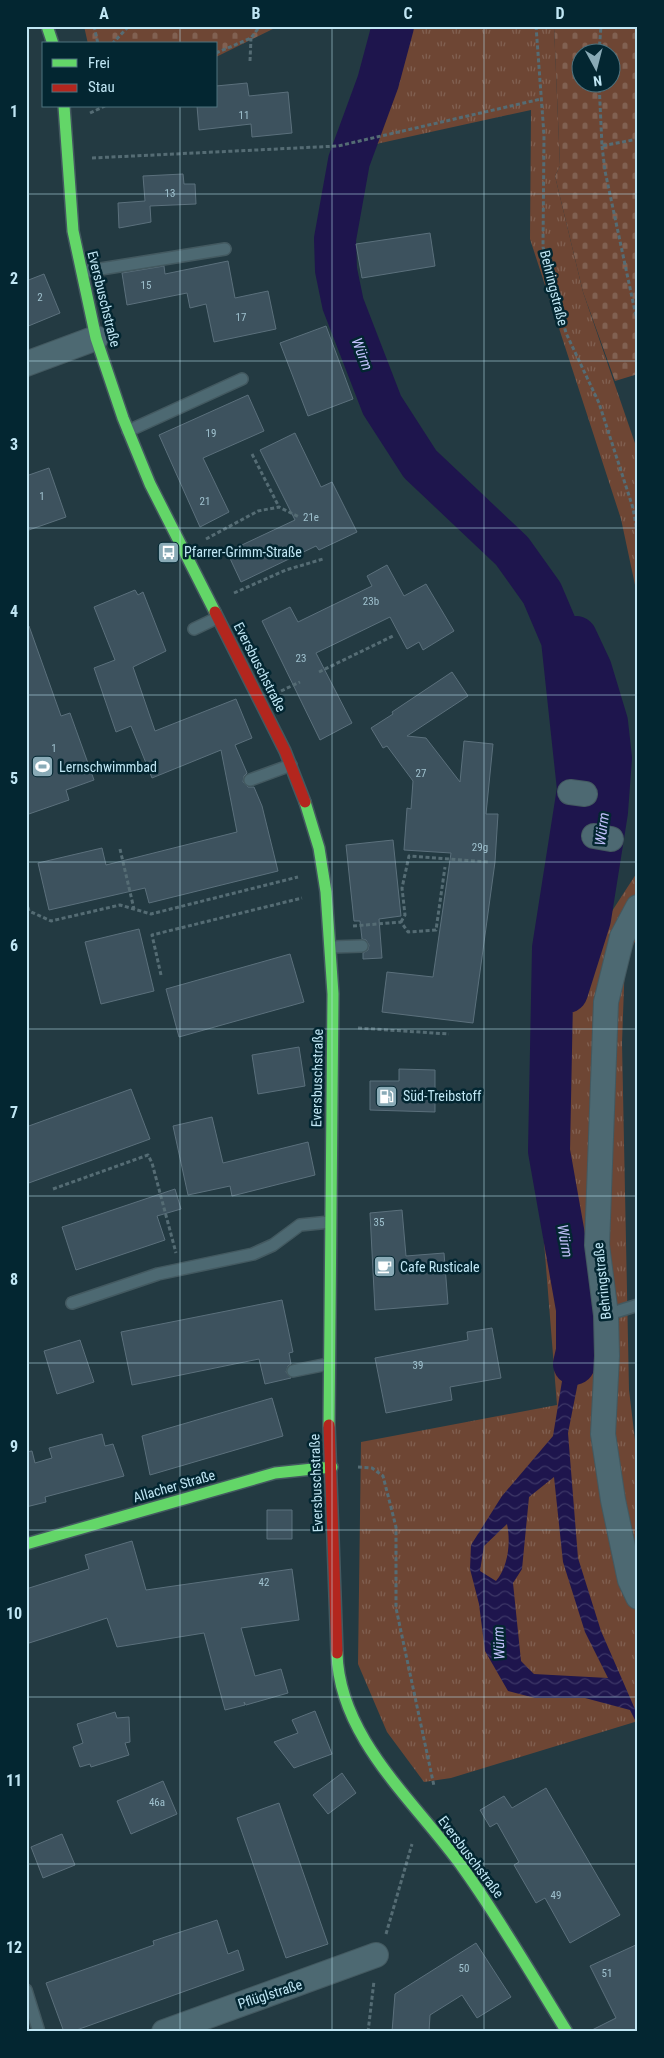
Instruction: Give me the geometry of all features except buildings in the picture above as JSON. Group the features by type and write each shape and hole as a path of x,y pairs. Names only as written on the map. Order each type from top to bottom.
{"main road":[{"path":"47,26 52,42"},
{"name":"Eversbuschstraße","path":"64,108 74,231 96,338 128,431 150,484 291,765 309,812 323,871 330,927 333,1026 328,1408 332,1467 334,1630 340,1682 346,1702 363,1736 494,1912 567,2032"},
{"name":"Allacher Straße","path":"26,1544 275,1473 332,1467"}],"street":[{"path":"26,364 96,338"},
{"name":"Behringstraße","path":"638,907 622,937 606,1002 597,1245 606,1315 607,1356 603,1434 615,1509 630,1580 638,1597"},
{"name":"Pflüglstraße","path":"164,2032 376,1955"}],"lane":[{"path":"81,272 226,249"},
{"path":"128,431 242,379"},
{"path":"194,628 218,617"},
{"path":"250,780 291,765"},
{"path":"331,947 362,946"},
{"path":"72,1303 180,1268 253,1254 272,1245 300,1225 330,1222"},
{"path":"606,1315 638,1305"},
{"path":"293,1371 328,1364"},
{"path":"26,1990 39,2032"}],"path":[{"path":"94,26 98,42"},
{"path":"114,42 129,26"},
{"path":"218,52 251,38 260,26"},
{"name":"Behringstraße","path":"536,26 544,135 543,247 566,333 599,403 633,508 638,537"},
{"path":"600,42 601,26"},
{"path":"250,61 251,38"},
{"path":"599,92 605,171 636,316"},
{"path":"69,159 338,146 541,99"},
{"path":"602,146 638,139"},
{"path":"252,454 279,507 299,517"},
{"path":"183,551 258,512 279,507"},
{"path":"211,605 259,580 323,559"},
{"path":"320,672 395,635"},
{"path":"120,849 134,909"},
{"path":"401,922 405,915 402,888 409,856 489,862"},
{"path":"401,922 408,932 436,930 445,866"},
{"path":"26,901 29,911 51,921 120,905 151,914 323,871"},
{"path":"161,975 152,936 326,892"},
{"path":"330,927 401,922"},
{"path":"333,1026 449,1034"},
{"path":"53,1189 148,1155 180,1268"},
{"path":"332,1467 372,1468 383,1476 396,1526 394,1547 396,1608 434,1788"},
{"path":"368,2032 376,1955 390,1920 414,1837 429,1826"}],"green space":[{"path":"84,26 279,26 218,56 218,42 88,42"},
{"path":"386,26 554,26 560,166 555,176 583,292 638,452 638,599 621,519 530,239 531,110 349,150"},
{"path":"554,26 638,26 638,374 615,381 583,292 555,176 560,166"},
{"path":"638,871 638,936 625,960 622,1043 629,1390 638,1465 638,1721 451,1778 424,1782 387,1732 358,1664 361,1442 557,1405 537,1154 549,951 590,945"}],"water":[{"path":"579,1307 584,1352 568,1433 578,1558 601,1631 638,1716 638,1726 630,1710 585,1698 535,1698 508,1691 485,1651 479,1604 470,1569 471,1545 502,1496 553,1436 574,1308","holes":["554,1477 563,1562 585,1632 608,1678 534,1674 521,1661 513,1583 522,1569 529,1497","507,1524 508,1554 503,1569 496,1581 480,1571 484,1546"]}],"waterway":[{"name":"Würm","path":"393,26 378,82 349,161 335,239 336,270 343,304 382,405 420,464 512,551 542,593 562,640 578,789 553,948 549,1151 577,1309 577,1351 574,1364"},
{"name":"Würm","path":"567,992 590,919 607,812 611,758 607,722 591,669 576,637"}],"traffic: fast":[{"path":"47,26 52,42"},
{"path":"64,108 73,231 96,338 123,418 150,484 215,612"},
{"path":"305,802 319,848 326,892 333,994 329,1425"},
{"path":"26,1544 275,1473 332,1467"},
{"path":"337,1653 341,1684 351,1714 366,1742 403,1794 477,1888 567,2032"}],"traffic: jam":[{"path":"215,612 285,751 305,802"},
{"path":"329,1425 337,1653"}],"place":[{"name":"Pfarrer-Grimm-Straße","path":"168,552"},
{"name":"Lernschwimmbad","path":"43,767"},
{"name":"Süd-Treibstoff","path":"387,1096"},
{"name":"Cafe Rusticale","path":"384,1267"}]}
